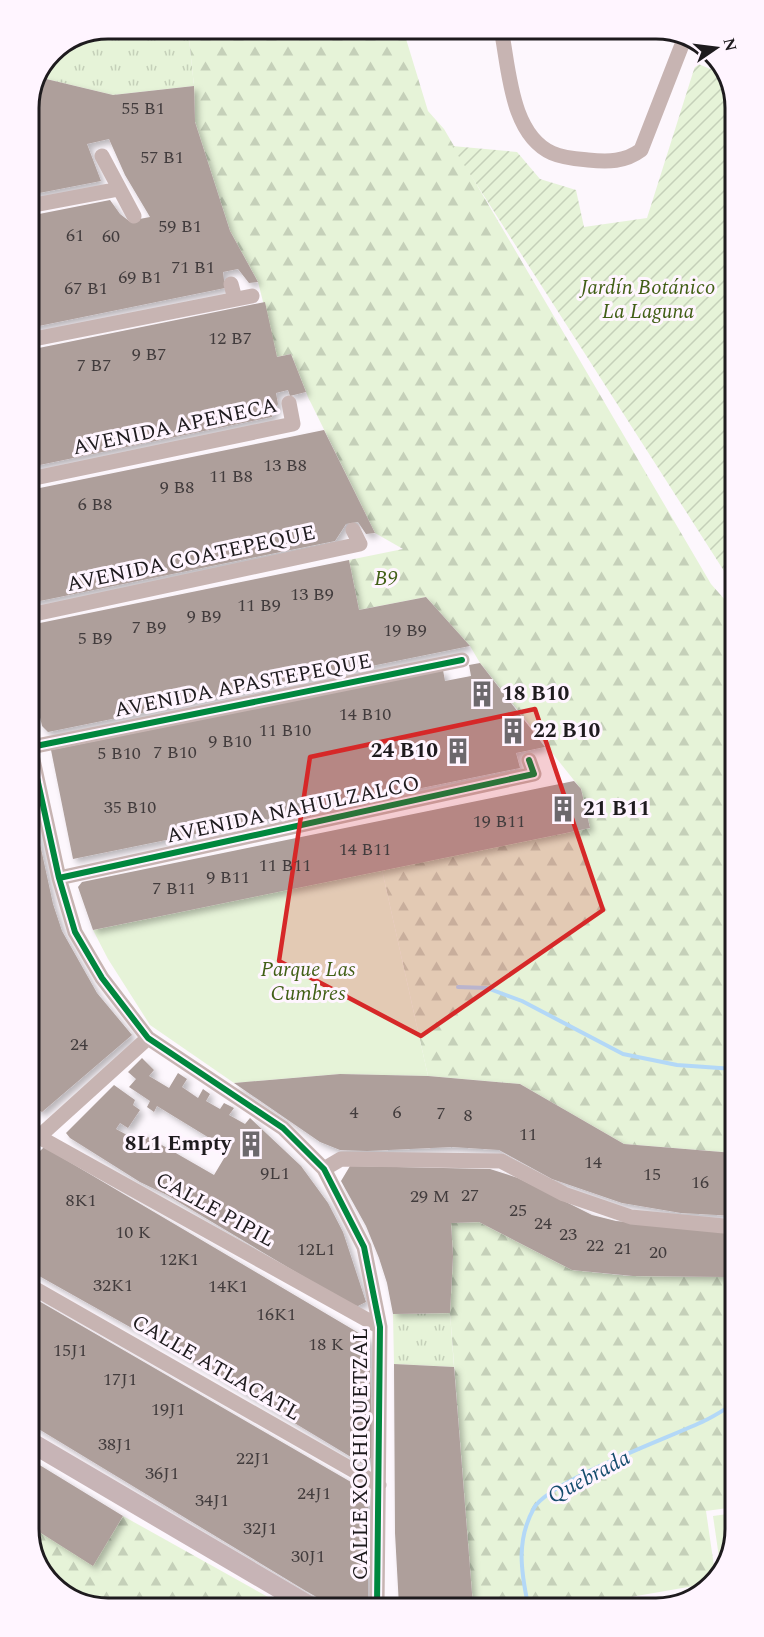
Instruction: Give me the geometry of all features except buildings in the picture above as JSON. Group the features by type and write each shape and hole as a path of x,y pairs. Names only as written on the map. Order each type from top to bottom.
{"main road":[{"path":"39,1447 296,1598"}],"street":[{"path":"503,39 513,89 525,127 551,153 602,161 629,159 641,150 682,45"},
{"path":"102,156 134,216"},
{"path":"39,204 119,189"},
{"path":"231,284 235,299"},
{"path":"39,338 252,296"},
{"name":"AVENIDA APENECA","path":"39,477 293,424 289,403"},
{"name":"AVENIDA COATEPEQUE","path":"39,613 357,537"},
{"name":"AVENIDA APASTEPEQUE","path":"39,744 462,660"},
{"name":"AVENIDA NAHULZALCO","path":"59,878 531,767"},
{"name":"CALLE XOCHIQUETZAL","path":"39,784 59,878 75,932 102,978 148,1038 283,1128 324,1169 364,1247 380,1327 376,1598"},
{"path":"39,1132 148,1038"},
{"name":"CALLE PIPIL","path":"39,1139 380,1327"},
{"path":"324,1169 341,1160 501,1161 564,1194 631,1217 725,1226"},
{"name":"CALLE ATLACATL","path":"39,1291 378,1485"}],"highlighted area":[{"path":"535,709 603,910 421,1036 279,961 310,757"}],"green space":[{"path":"189,39 194,86 113,95 45,79 62,56 81,44 94,40"},
{"name":"B9","path":"189,39 406,39 428,111 444,129 711,584 725,600 725,1152 624,1144 520,1084 428,1076 382,870 590,828 581,789 480,663 470,646 426,597 359,610 349,560 403,549 375,533 308,397 291,354 277,357 258,282 230,231 195,122"},
{"name":"Jardín Botánico La Laguna","path":"691,78 718,78 724,94 725,108 725,573 452,146 517,152 540,179 576,190 584,227 647,218"},
{"name":"Parque Las Cumbres","path":"382,870 428,1076 340,1074 234,1083 150,1025 108,959 93,930"},
{"path":"479,1222 572,1270 628,1276 725,1277 725,1508 706,1511 714,1566 695,1586 625,1598 472,1598 450,1313 453,1256 451,1223"},
{"path":"450,1313 454,1367 394,1364 393,1314"},
{"path":"725,1514 724,1543 719,1557 713,1516"},
{"path":"123,1516 268,1597 94,1597 73,1589 53,1571 40,1543 39,1532 93,1565"}],"waterway":[{"path":"458,987 487,988 522,1001 623,1054 677,1065 725,1068"},
{"name":"Quebrada","path":"527,1598 522,1568 524,1532 534,1508 544,1497 562,1485 612,1460 704,1421 725,1409"}],"cycle path":[{"path":"39,745 462,660"},
{"path":"59,878 534,774 529,760"},
{"path":"39,787 59,878 75,932 102,978 148,1038 283,1128 324,1169 364,1247 380,1327 377,1598"}],"place":[{"name":"18 B10","path":"482,694"},
{"name":"22 B10","path":"513,731"},
{"name":"24 B10","path":"458,751"},
{"name":"21 B11","path":"563,809"},
{"name":"8L1 Empty","path":"251,1144"}]}
